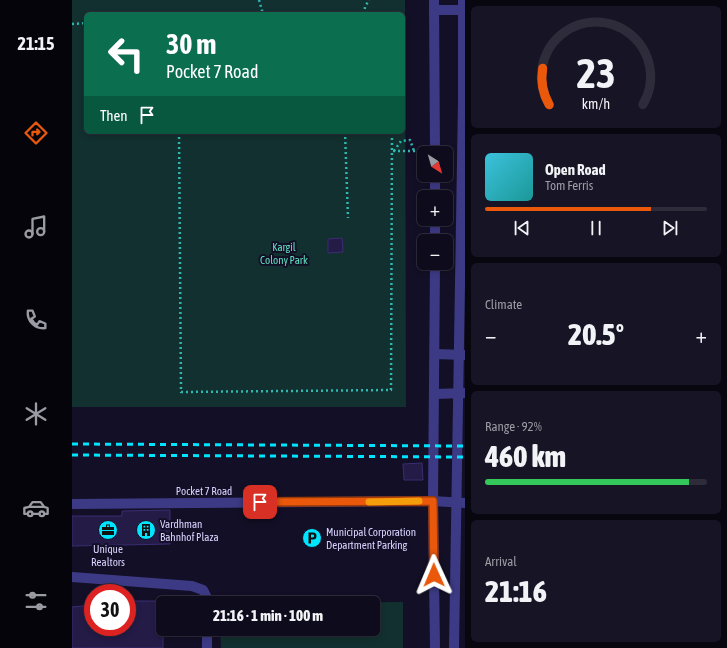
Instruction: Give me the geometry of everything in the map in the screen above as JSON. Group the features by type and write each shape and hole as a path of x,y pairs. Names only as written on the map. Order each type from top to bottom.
{"street":[{"path":"435,146 434,5 463,5 461,504 454,648"},
{"path":"435,270 433,501 435,648"},
{"path":"435,354 462,355"},
{"path":"435,394 462,393"},
{"name":"Pocket 7 Road","path":"72,504 433,501 461,504"},
{"path":"72,577 192,586 203,590 206,596"},
{"path":"207,636 207,648"}],"path":[{"path":"259,0 262,12"},
{"path":"364,12 364,7 369,0"},
{"path":"72,24 84,23"},
{"path":"179,134 181,392 391,390 394,151 392,134"},
{"path":"345,134 348,218"},
{"path":"394,151 401,141 410,140 414,151"},
{"path":"394,151 417,151"}],"green space":[{"name":"Kargil Colony Park","path":"72,0 405,0 406,407 72,407"},
{"path":"380,602 403,602 403,648 221,648 220,636 380,636"}],"building":[{"path":"342,238 343,252 328,253 328,239"},
{"path":"422,463 423,480 404,480 403,464"},
{"path":"170,510 170,544 72,546 72,516 122,516 122,511"},
{"path":"136,601 156,601 156,636 163,636 163,648 72,648 72,607 84,606 84,636 136,636"}],"railway":[{"path":"72,444 465,446"},
{"path":"72,455 465,457"}],"slow traffic":[{"path":"369,502 419,501"}],"place":[{"name":"Unique Realtors","path":"108,530"},
{"name":"Vardhman Bahnhof Plaza","path":"146,530"},
{"name":"Municipal Corporation Department Parking","path":"312,538"}],"route":[{"path":"260,502 433,501 434,575"}]}
